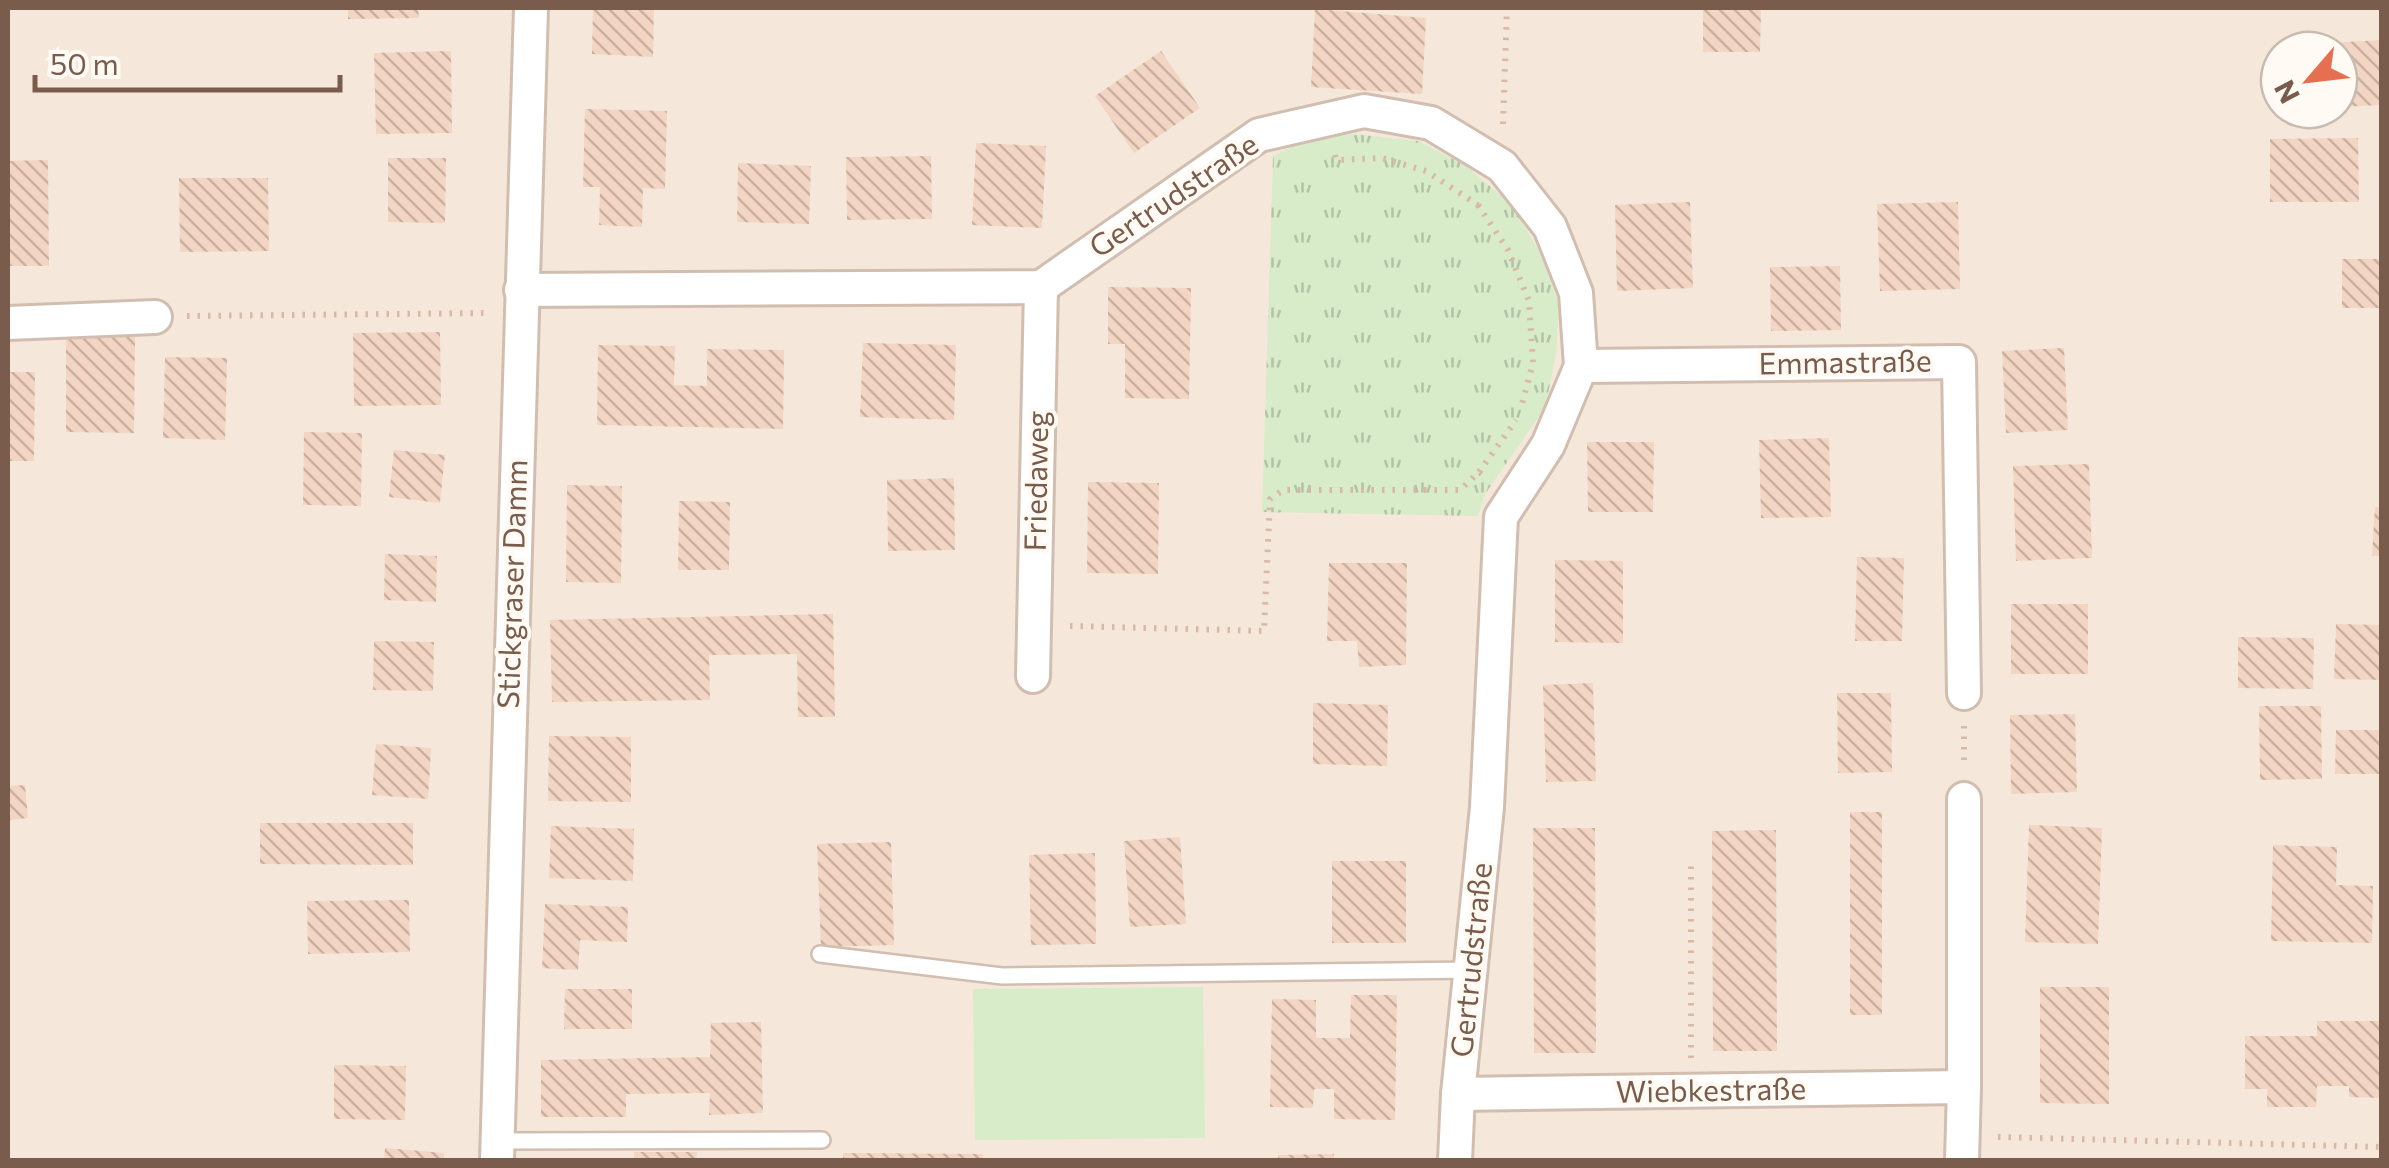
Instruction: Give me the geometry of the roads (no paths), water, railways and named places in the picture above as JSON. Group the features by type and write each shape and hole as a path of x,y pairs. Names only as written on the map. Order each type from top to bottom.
{"street":[{"name":"Stickgraser Damm","path":"497,1151 531,8"},
{"name":"Gertrudstraße","path":"1041,286 1258,136 1364,111 1431,123 1505,170 1550,227 1576,293 1581,366 1548,445 1501,516 1487,806 1455,1160"},
{"path":"521,301 1041,286"},
{"name":"Friedaweg","path":"1033,676 1041,286"},
{"path":"8,324 155,317"},
{"name":"Emmastraße","path":"1581,366 1959,362 1964,693"},
{"path":"1962,1148 1964,799"},
{"name":"Wiebkestraße","path":"1458,1094 1964,1087"}],"lane":[{"path":"820,954 1002,976 1471,970"},
{"path":"497,1151 822,1140"}]}
